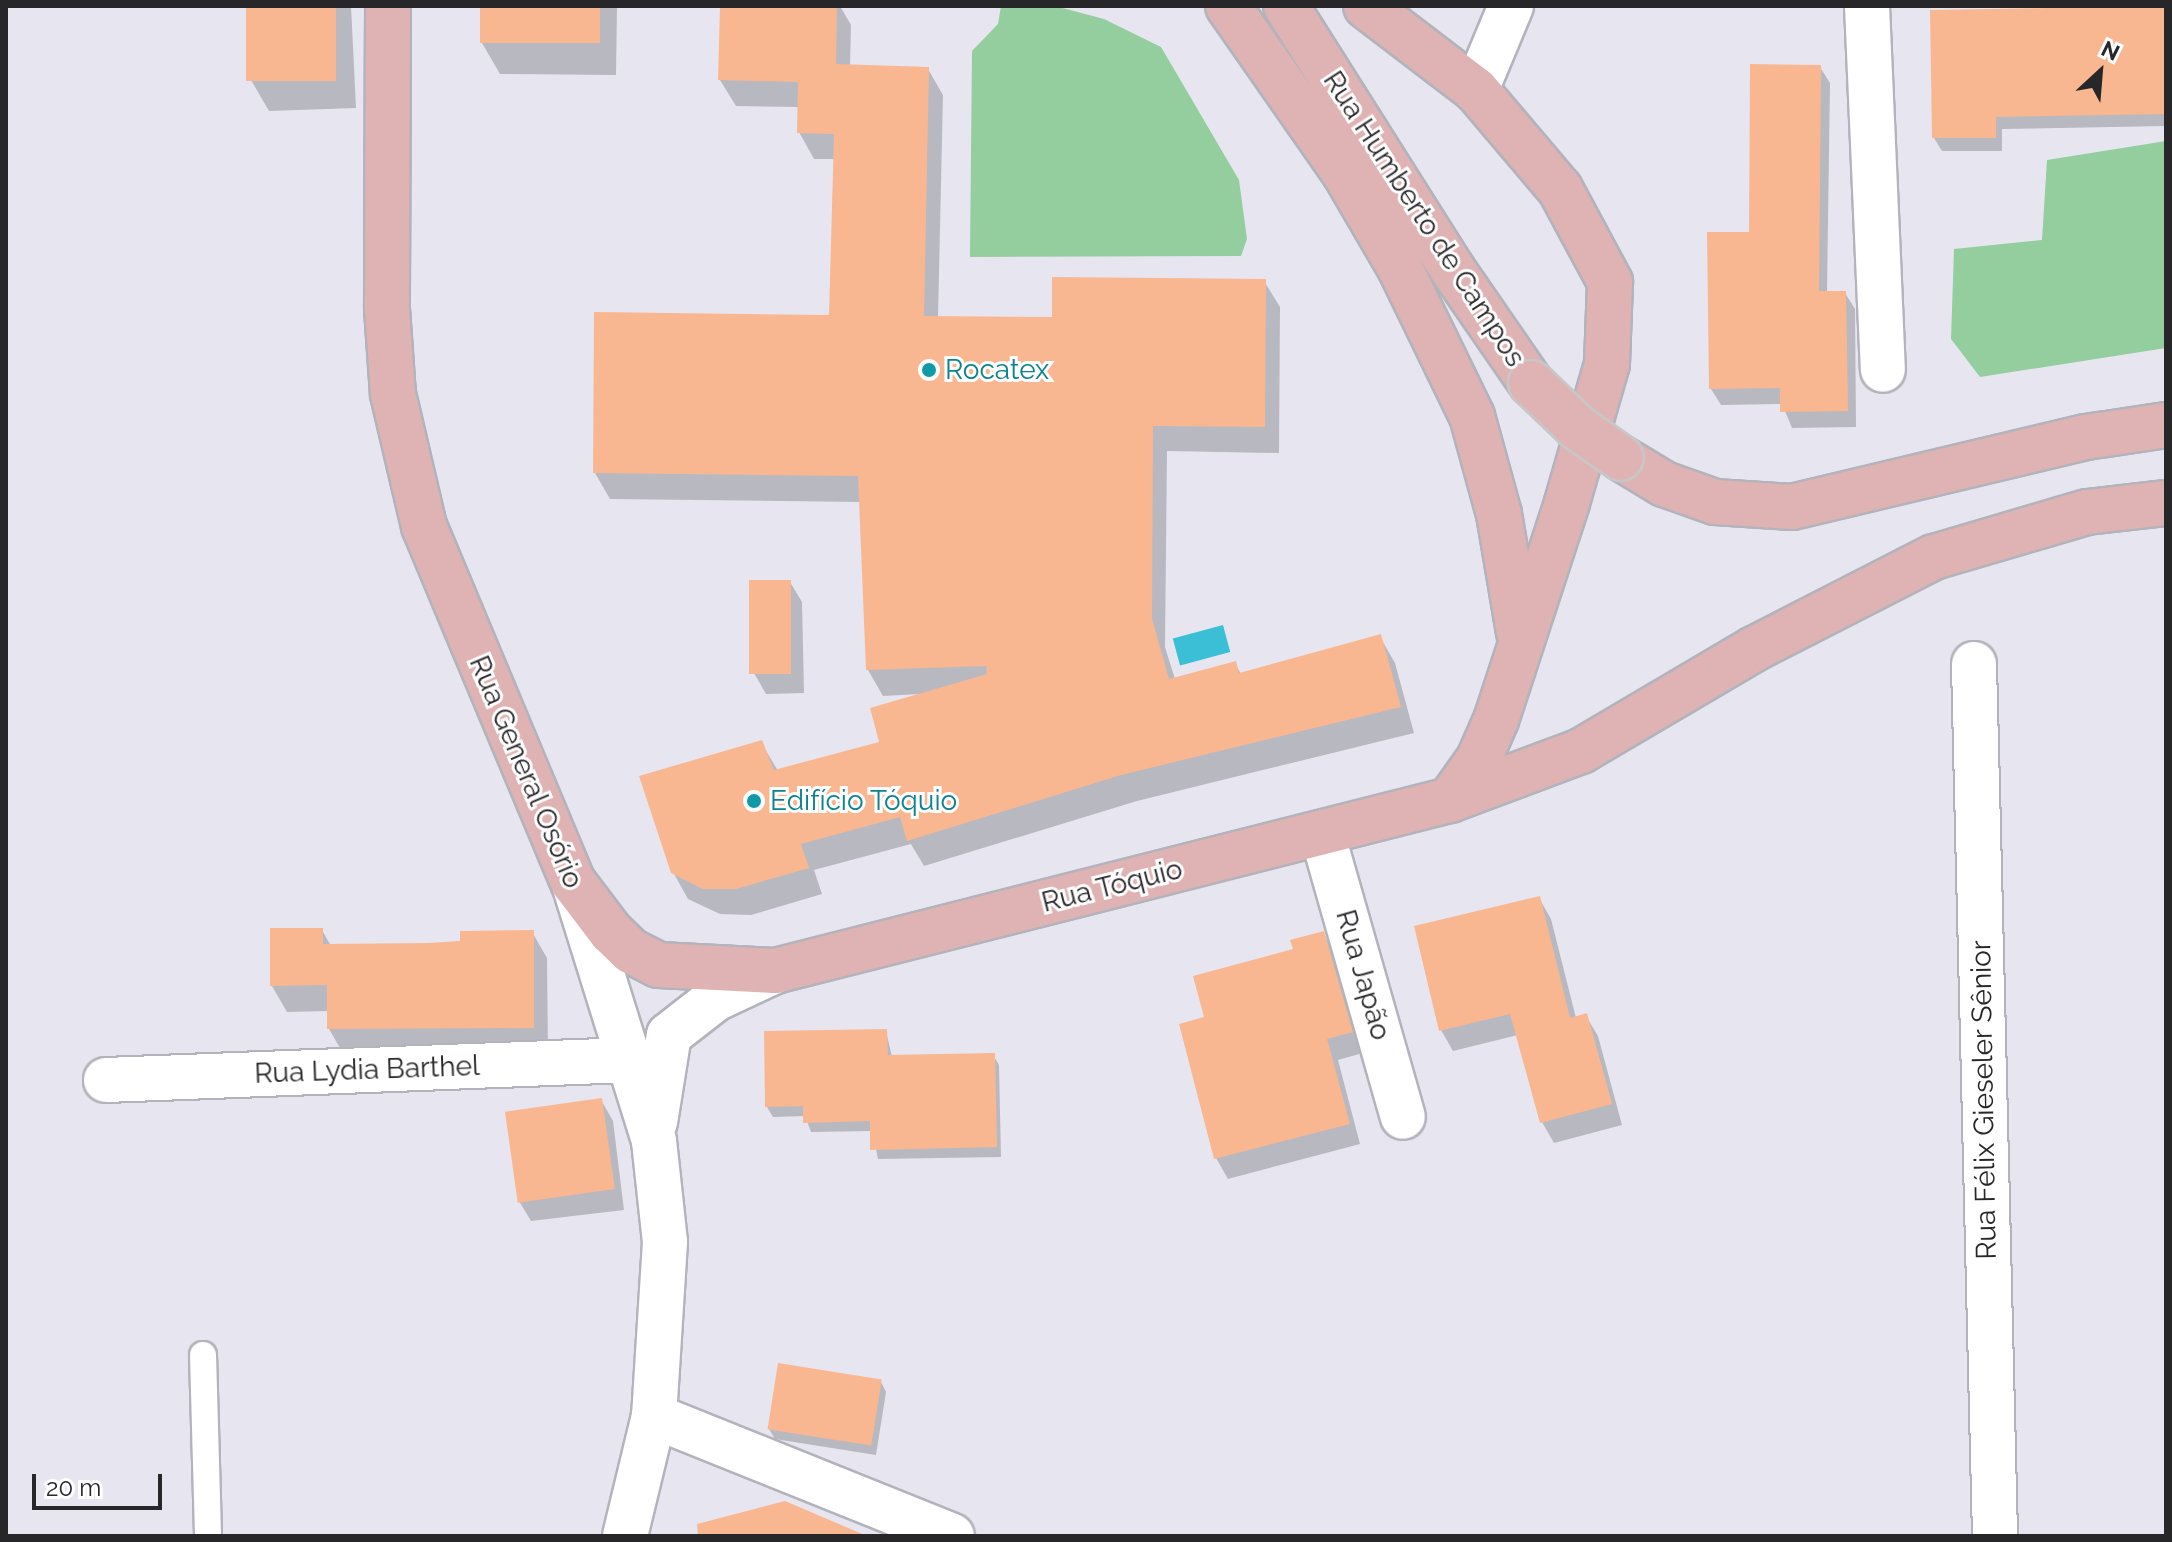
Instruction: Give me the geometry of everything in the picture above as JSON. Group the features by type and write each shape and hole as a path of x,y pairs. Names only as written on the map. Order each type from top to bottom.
{"main road":[{"name":"Rua General Osório","path":"388,6 384,158 393,394 424,526 573,882"},
{"path":"1228,6 1344,172 1400,268 1472,416 1499,514 1520,639"},
{"name":"Rua Humberto de Campos","path":"1286,6 1531,383 1578,428 1664,484 1715,502 1792,507 2086,437 2166,425"},
{"path":"1366,6 1476,90 1560,189 1610,282 1607,364 1520,639 1511,679 1479,759 1450,800"},
{"path":"1450,800 1581,751 1754,649 1934,557 2087,512 2166,503"},
{"name":"Rua Tóquio","path":"573,882 611,932 631,951 659,965 775,971 1450,800"}],"street":[{"path":"1476,90 1511,6"},
{"path":"1867,6 1883,370"},
{"name":"Rua Félix Gieseler Sênior","path":"1974,664 1995,1536"},
{"name":"Rua Japão","path":"1322,833 1403,1117"},
{"name":"Rua General Osório","path":"573,882 654,1141 665,1242 654,1416 625,1536"},
{"name":"Rua Tóquio","path":"654,1141 669,1035 715,999 775,971"},
{"name":"Rua Lydia Barthel","path":"106,1080 629,1060"},
{"path":"654,1416 952,1536"}],"lane":[{"path":"203,1355 208,1536"}],"green space":[{"path":"1001,6 1055,6 1104,19 1161,47 1239,180 1247,239 1241,256 970,257 972,51 998,24"},
{"path":"2166,141 2166,348 1980,377 1951,339 1954,249 2042,240 2047,160"}],"water":[{"path":"1223,625 1230,652 1180,666 1173,638"}],"building":[{"path":"246,6 336,6 336,81 246,81"},
{"path":"480,6 600,6 600,43 480,43"},
{"path":"720,6 837,6 836,64 929,67 924,316 1052,317 1052,277 1266,279 1265,427 1153,426 1152,619 1169,679 1236,661 1239,673 1381,634 1401,707 1121,775 907,841 900,817 801,844 809,868 736,889 703,889 671,873 639,776 762,740 774,770 879,742 870,708 987,674 986,666 866,670 858,476 593,473 594,312 829,315 834,134 797,133 798,82 718,80"},
{"path":"2166,6 2166,114 1996,117 1996,138 1932,138 1930,10"},
{"path":"1750,64 1821,65 1819,291 1846,291 1848,411 1780,412 1780,388 1709,389 1707,232 1749,232"},
{"path":"749,580 791,580 791,674 749,674"},
{"path":"1540,896 1570,1018 1587,1013 1612,1104 1540,1123 1510,1014 1439,1031 1414,926"},
{"path":"270,928 323,928 323,944 460,941 460,931 534,930 534,1028 327,1029 327,985 270,986"},
{"path":"1324,931 1353,1032 1327,1039 1350,1124 1214,1159 1179,1024 1204,1017 1193,976 1293,949 1290,940"},
{"path":"887,1029 888,1055 995,1053 997,1147 870,1150 870,1121 803,1123 803,1106 765,1107 764,1031"},
{"path":"602,1098 615,1189 518,1203 505,1112"},
{"path":"778,1363 882,1379 871,1446 768,1429"},
{"path":"785,1501 867,1536 698,1536 697,1524"}],"place":[{"name":"Rocatex","path":"929,370"},
{"name":"Edifício Tóquio","path":"754,801"}]}
